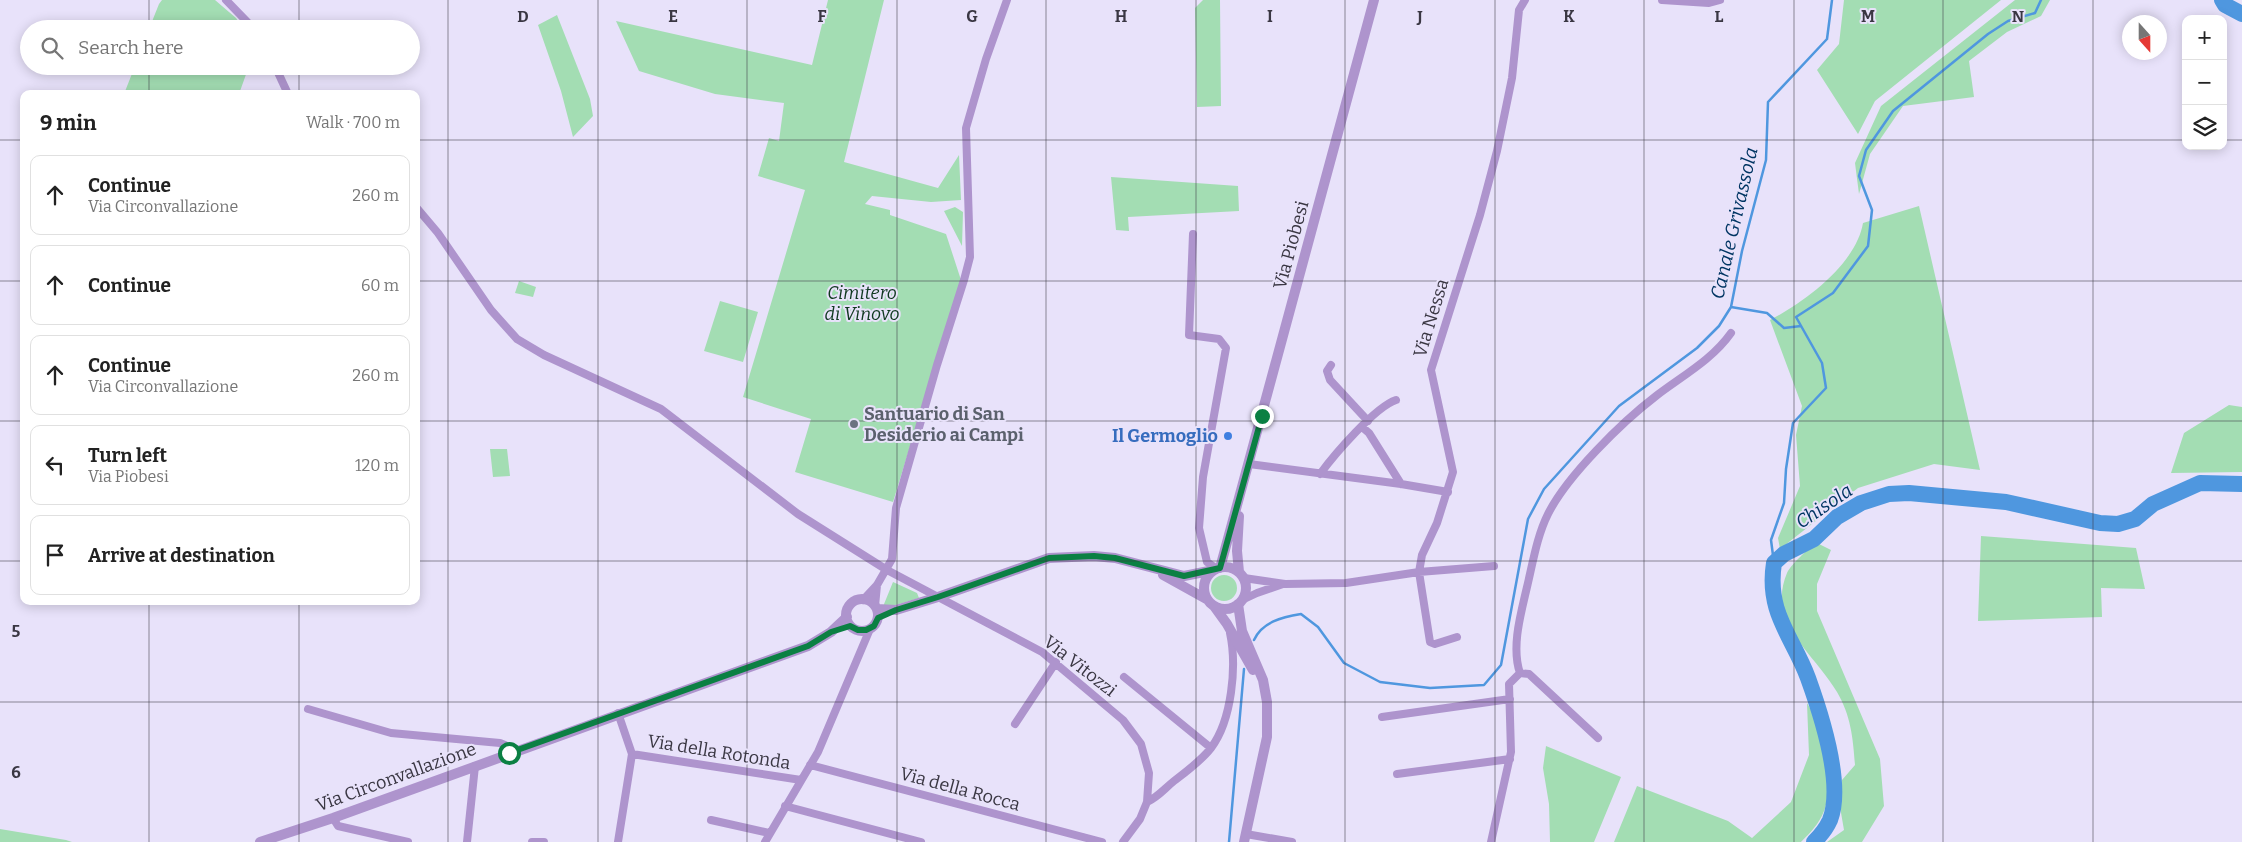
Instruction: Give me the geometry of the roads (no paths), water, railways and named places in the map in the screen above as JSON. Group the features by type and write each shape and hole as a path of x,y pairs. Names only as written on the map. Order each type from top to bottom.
{"street":[{"path":"226,0 245,20"},
{"path":"866,634 848,621 851,605 863,600 877,585 892,559 896,508 970,257 966,128 986,59 1007,0"},
{"name":"Via Piobesi","path":"1217,569 1240,499 1374,0"},
{"name":"Via Nessa","path":"1419,572 1422,555 1437,524 1453,472 1431,370 1480,215 1497,151 1512,78 1519,10 1525,0"},
{"path":"1662,0 1709,3 1720,0"},
{"path":"280,75 286,90"},
{"name":"Via Vitozzi","path":"420,212 438,233 491,310 518,340 544,355 661,409 798,514 887,570 1042,652 1056,662 1123,720 1133,731 1140,744 1149,773 1147,802"},
{"path":"1193,234 1189,335 1219,338 1226,348 1203,477 1199,528 1207,562 1217,569"},
{"path":"1520,673 1517,665 1517,646 1521,613 1540,532 1558,496 1620,428 1648,402 1722,346 1731,333"},
{"path":"1331,364 1327,371 1330,380 1365,424 1401,484"},
{"path":"1320,474 1365,424 1387,403 1396,400"},
{"path":"1249,464 1448,492"},
{"name":"Via Piobesi","path":"1240,499 1237,551 1242,575"},
{"path":"863,600 876,611 896,610 1025,566 1059,557 1094,556 1115,558 1184,576 1217,569 1234,569 1242,575 1285,584 1352,582 1419,572 1494,566"},
{"path":"1153,569 1226,609 1256,592 1285,584"},
{"path":"1217,569 1206,580 1204,587 1211,602 1228,624 1251,665 1267,702"},
{"path":"1419,572 1430,642 1435,644 1456,637"},
{"path":"1242,575 1246,589 1240,602 1242,631 1263,680 1267,702 1267,737 1245,838 1292,842"},
{"path":"765,842 818,752 876,611 877,585"},
{"name":"Via Circonvallazione","path":"262,842 808,646 848,621"},
{"path":"1124,842 1140,819 1147,802 1160,794 1199,761 1211,748 1220,733 1226,717 1234,664 1233,647 1228,624"},
{"path":"1016,724 1056,662"},
{"path":"1520,673 1529,674 1598,738"},
{"path":"1491,842 1510,758 1509,684 1520,673"},
{"path":"1124,677 1211,748"},
{"path":"1382,717 1510,699"},
{"path":"308,709 391,733 500,742 505,744 509,753"},
{"path":"618,714 632,754 618,842"},
{"name":"Via della Rotonda","path":"632,754 801,780"},
{"path":"1397,774 1510,758"},
{"name":"Via della Rocca","path":"810,765 1102,842"},
{"path":"468,842 474,766"},
{"path":"785,806 921,842"},
{"path":"333,818 338,826 408,842"},
{"path":"711,820 769,833"},
{"path":"532,842 544,842"}],"waterway":[{"name":"Canale Grivassola","path":"1254,640 1262,629 1273,621 1301,614 1318,627 1344,663 1380,682 1430,688 1484,685 1501,665 1528,519 1544,489 1619,406 1697,348 1719,326 1731,307 1742,251 1766,160 1768,102 1827,39 1832,0"},
{"path":"1774,563 1771,540 1784,503 1786,469 1793,423 1826,388 1822,363 1796,317 1833,293 1868,246 1872,210 1859,176 1866,150 1893,111 1988,34 2008,21 2035,13 2041,0"},
{"name":"Chisola","path":"2222,0 2225,5 2242,14"},
{"path":"1731,307 1767,313 1784,328 1801,326"},
{"name":"Chisola","path":"1814,842 1827,826 1834,805 1833,769 1824,729 1808,678 1777,611 1773,581 1774,563 1784,554 1814,539 1837,517 1861,503 1889,494 1909,493 2006,502 2100,523 2118,524 2135,519 2153,504 2200,483 2242,484"},
{"name":"Canale Grivassola","path":"1229,842 1244,669"}],"place":[{"name":"Santuario di San Desiderio ai Campi","path":"854,424"},
{"name":"Il Germoglio","path":"1228,436"}],"park label":[{"name":"Cimitero di Vinovo","path":"862,303"}]}
